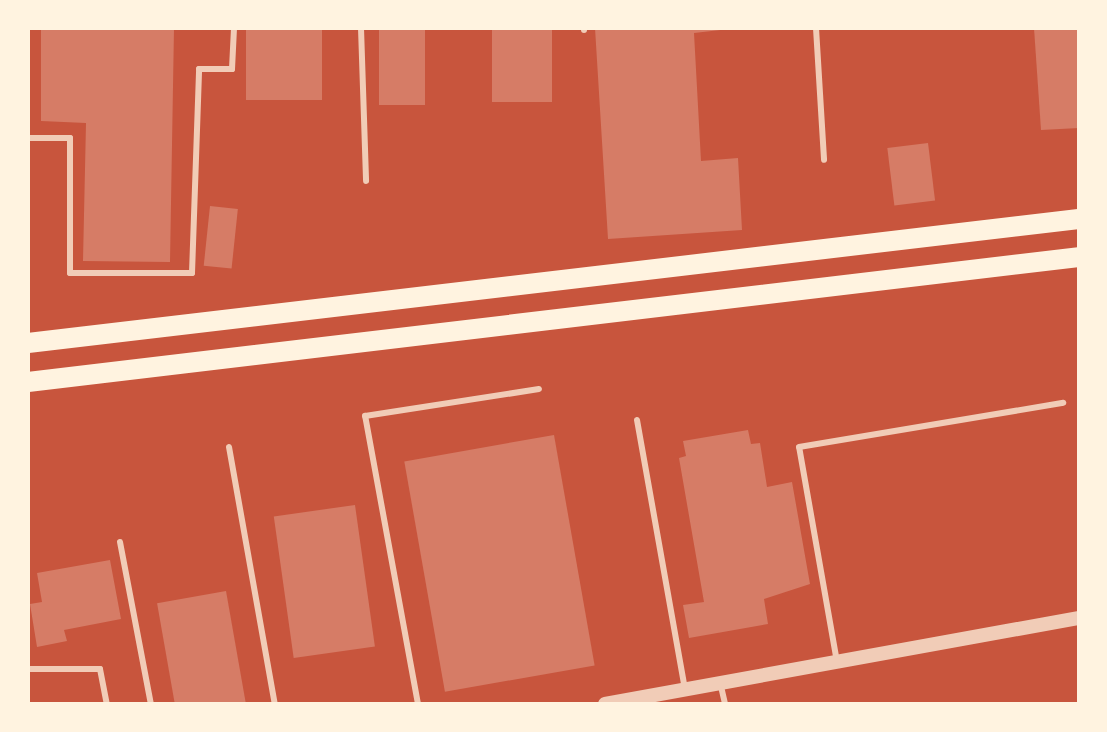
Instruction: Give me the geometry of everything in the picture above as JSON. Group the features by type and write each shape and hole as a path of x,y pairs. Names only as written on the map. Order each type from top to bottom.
{"highway":[{"path":"28,343 1079,219"},
{"path":"28,382 1079,257"}],"street":[{"path":"605,704 1079,618"}],"lane":[{"path":"28,138 70,138 70,273 192,273 199,69 232,69 234,28"},
{"path":"361,28 366,181"},
{"path":"816,28 824,160"},
{"path":"418,704 365,416 539,389"},
{"path":"837,662 799,447 1063,403"},
{"path":"637,420 685,689"},
{"path":"229,447 275,704"},
{"path":"120,542 151,704"},
{"path":"28,669 100,669 107,704"},
{"path":"720,682 725,704"}],"building":[{"path":"41,28 174,28 170,262 83,261 86,123 41,121"},
{"path":"246,28 322,28 322,100 246,100"},
{"path":"379,28 425,28 425,105 379,105"},
{"path":"492,28 552,28 552,102 492,102"},
{"path":"595,28 738,28 694,33 701,161 738,158 742,230 608,239"},
{"path":"1034,28 1079,28 1079,128 1041,130"},
{"path":"928,143 935,201 894,206 887,148"},
{"path":"210,206 238,209 232,269 204,266"},
{"path":"748,430 751,444 760,443 767,487 792,482 810,584 764,599 768,624 689,638 683,605 704,602 679,458 686,456 683,441"},
{"path":"554,435 595,665 445,692 404,461"},
{"path":"355,505 375,647 294,658 274,516"},
{"path":"110,560 121,619 64,630 67,641 37,647 30,604 42,602 37,573"},
{"path":"226,591 246,704 175,704 157,603"}]}
